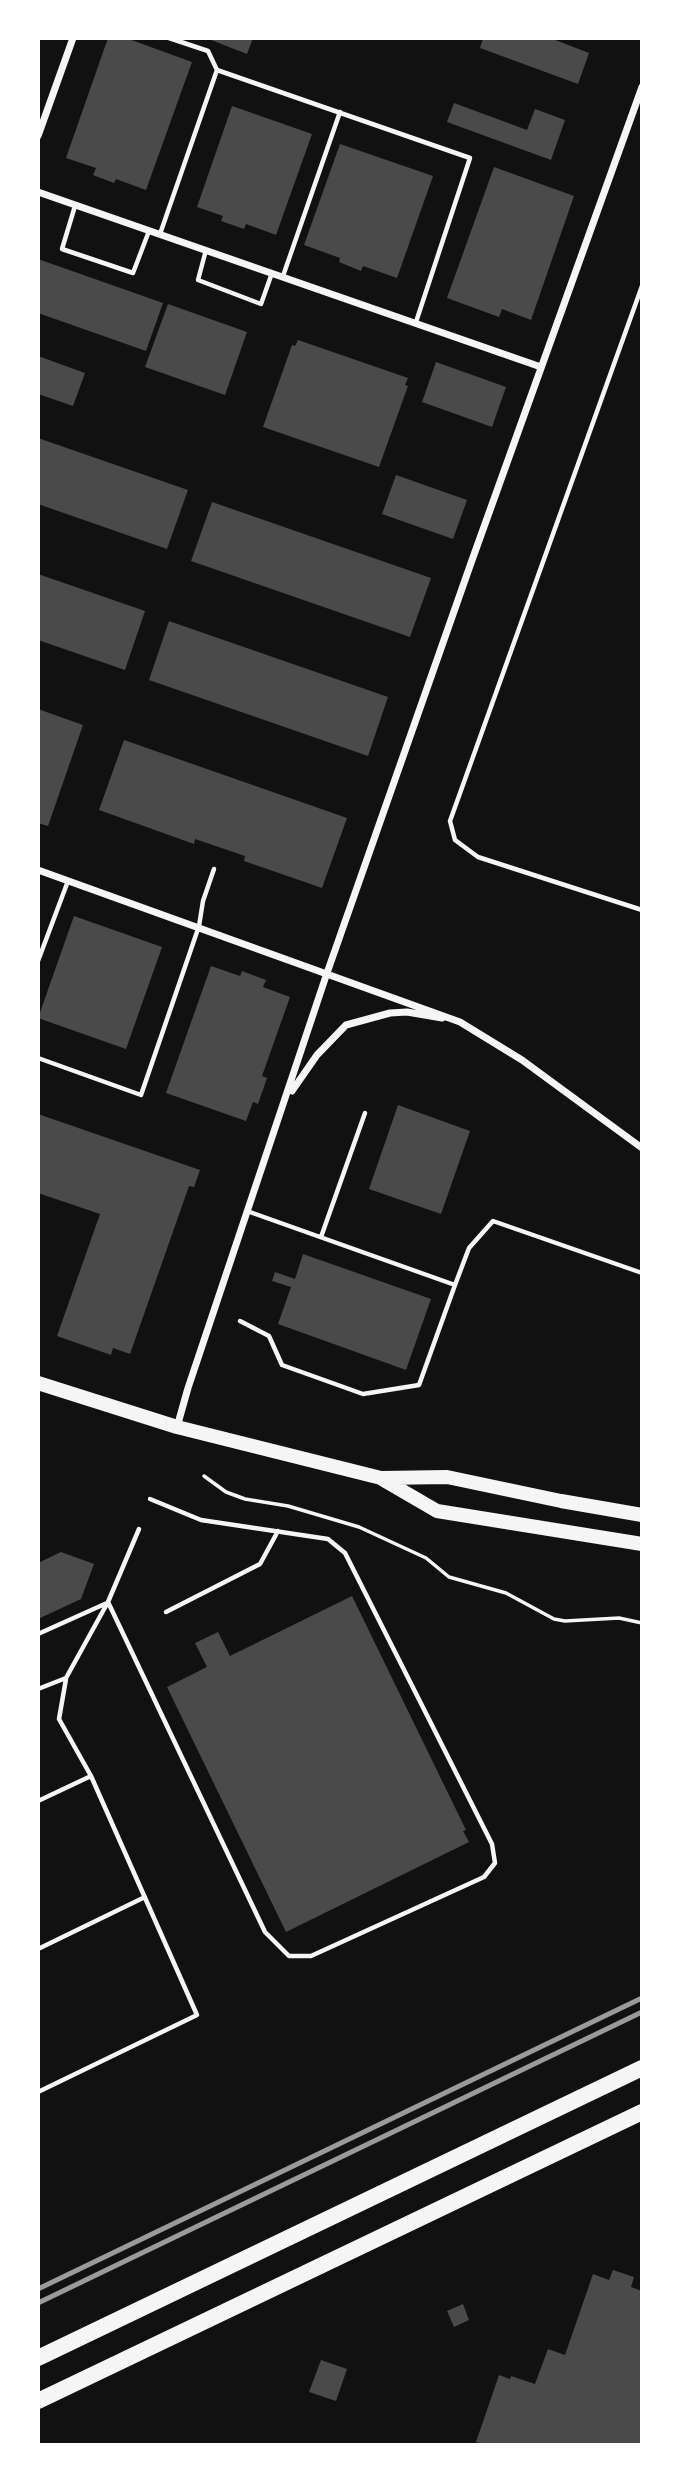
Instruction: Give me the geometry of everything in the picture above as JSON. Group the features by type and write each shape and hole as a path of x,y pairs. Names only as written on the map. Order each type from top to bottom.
{"highway":[{"path":"38,2358 642,2068"},
{"path":"38,2401 642,2112"}],"main road":[{"path":"38,1383 177,1427 381,1478 447,1477 642,1515"},
{"path":"381,1478 437,1511 642,1544"}],"street":[{"path":"38,136 73,38"},
{"path":"177,1427 187,1388 327,973 642,87"},
{"path":"38,192 541,367"},
{"path":"38,870 460,1022 522,1060 613,1130 642,1148"},
{"path":"286,1099 317,1055 346,1025 374,1015 407,1012 460,1022"}],"lane":[{"path":"160,234 217,70 208,51 169,38"},
{"path":"217,70 471,158 416,322"},
{"path":"283,276 340,112"},
{"path":"76,205 62,249 133,273 149,230"},
{"path":"206,250 198,280 261,304 272,272"},
{"path":"642,286 450,821 455,840 478,857 642,911"},
{"path":"38,1058 141,1095 199,926 203,901 214,869"},
{"path":"38,961 68,881"},
{"path":"321,1237 365,1114"},
{"path":"247,1211 455,1286"},
{"path":"240,1321 270,1336 282,1366 363,1394 419,1385 469,1248 493,1221 642,1273"},
{"path":"108,1602 265,1932 289,1956 311,1956 484,1877 495,1863 492,1844 345,1553 328,1539 201,1520 150,1499"},
{"path":"38,2092 197,2015 91,1776 59,1719 66,1678 108,1602 139,1529"},
{"path":"166,1612 260,1564 278,1531"},
{"path":"38,1634 108,1602"},
{"path":"38,1689 66,1678"},
{"path":"38,1801 91,1776"},
{"path":"38,1949 145,1897"}],"path":[{"path":"204,1476 226,1492 245,1499 288,1506 359,1527 426,1558 449,1577 506,1593 554,1619 565,1621 619,1618 642,1623"}],"building":[{"path":"108,38 126,38 192,62 146,190 116,179 114,183 93,175 96,168 66,158"},
{"path":"206,38 253,38 247,54"},
{"path":"483,38 550,38 589,53 578,84 480,48"},
{"path":"454,103 527,130 535,109 565,120 551,160 447,122"},
{"path":"232,106 312,134 276,235 246,224 244,229 221,221 223,216 197,207"},
{"path":"340,144 433,176 397,278 363,266 361,271 339,262 340,258 304,245"},
{"path":"494,167 574,196 531,320 502,309 499,317 447,298"},
{"path":"38,259 163,303 146,351 38,313"},
{"path":"168,304 247,332 225,395 145,367"},
{"path":"298,340 408,378 405,385 408,386 379,467 263,427 292,345 295,346"},
{"path":"38,356 85,373 73,406 38,394"},
{"path":"436,362 506,387 492,427 422,402"},
{"path":"38,438 188,490 167,549 38,504"},
{"path":"396,475 467,500 453,539 382,514"},
{"path":"212,502 431,578 410,637 191,561"},
{"path":"38,574 145,611 125,670 38,640"},
{"path":"169,621 388,697 368,756 149,680"},
{"path":"38,709 83,725 48,826 38,823"},
{"path":"124,740 347,818 322,888 244,861 245,856 195,839 194,844 99,810"},
{"path":"74,916 162,947 126,1049 38,1018"},
{"path":"211,966 240,976 242,971 266,980 263,987 290,997 262,1076 267,1078 258,1104 253,1102 246,1121 166,1093"},
{"path":"398,1105 470,1131 441,1214 369,1189"},
{"path":"38,1114 200,1170 194,1187 189,1186 130,1354 113,1348 111,1355 57,1336 100,1214 38,1193"},
{"path":"303,1254 431,1299 406,1370 278,1324 291,1287 272,1281 275,1272 295,1279"},
{"path":"61,1552 94,1564 81,1599 38,1619 38,1563"},
{"path":"352,1596 466,1830 463,1831 469,1842 286,1932 167,1687 207,1667 195,1643 218,1632 230,1656"},
{"path":"613,2270 634,2277 631,2287 642,2291 642,2444 476,2442 499,2375 535,2384 548,2349 565,2355 593,2274 609,2280"},
{"path":"463,2304 469,2320 454,2327 447,2311"},
{"path":"321,2360 347,2369 336,2401 309,2392"}],"railway":[{"path":"38,2289 642,1998"},
{"path":"38,2303 642,2012"}]}
